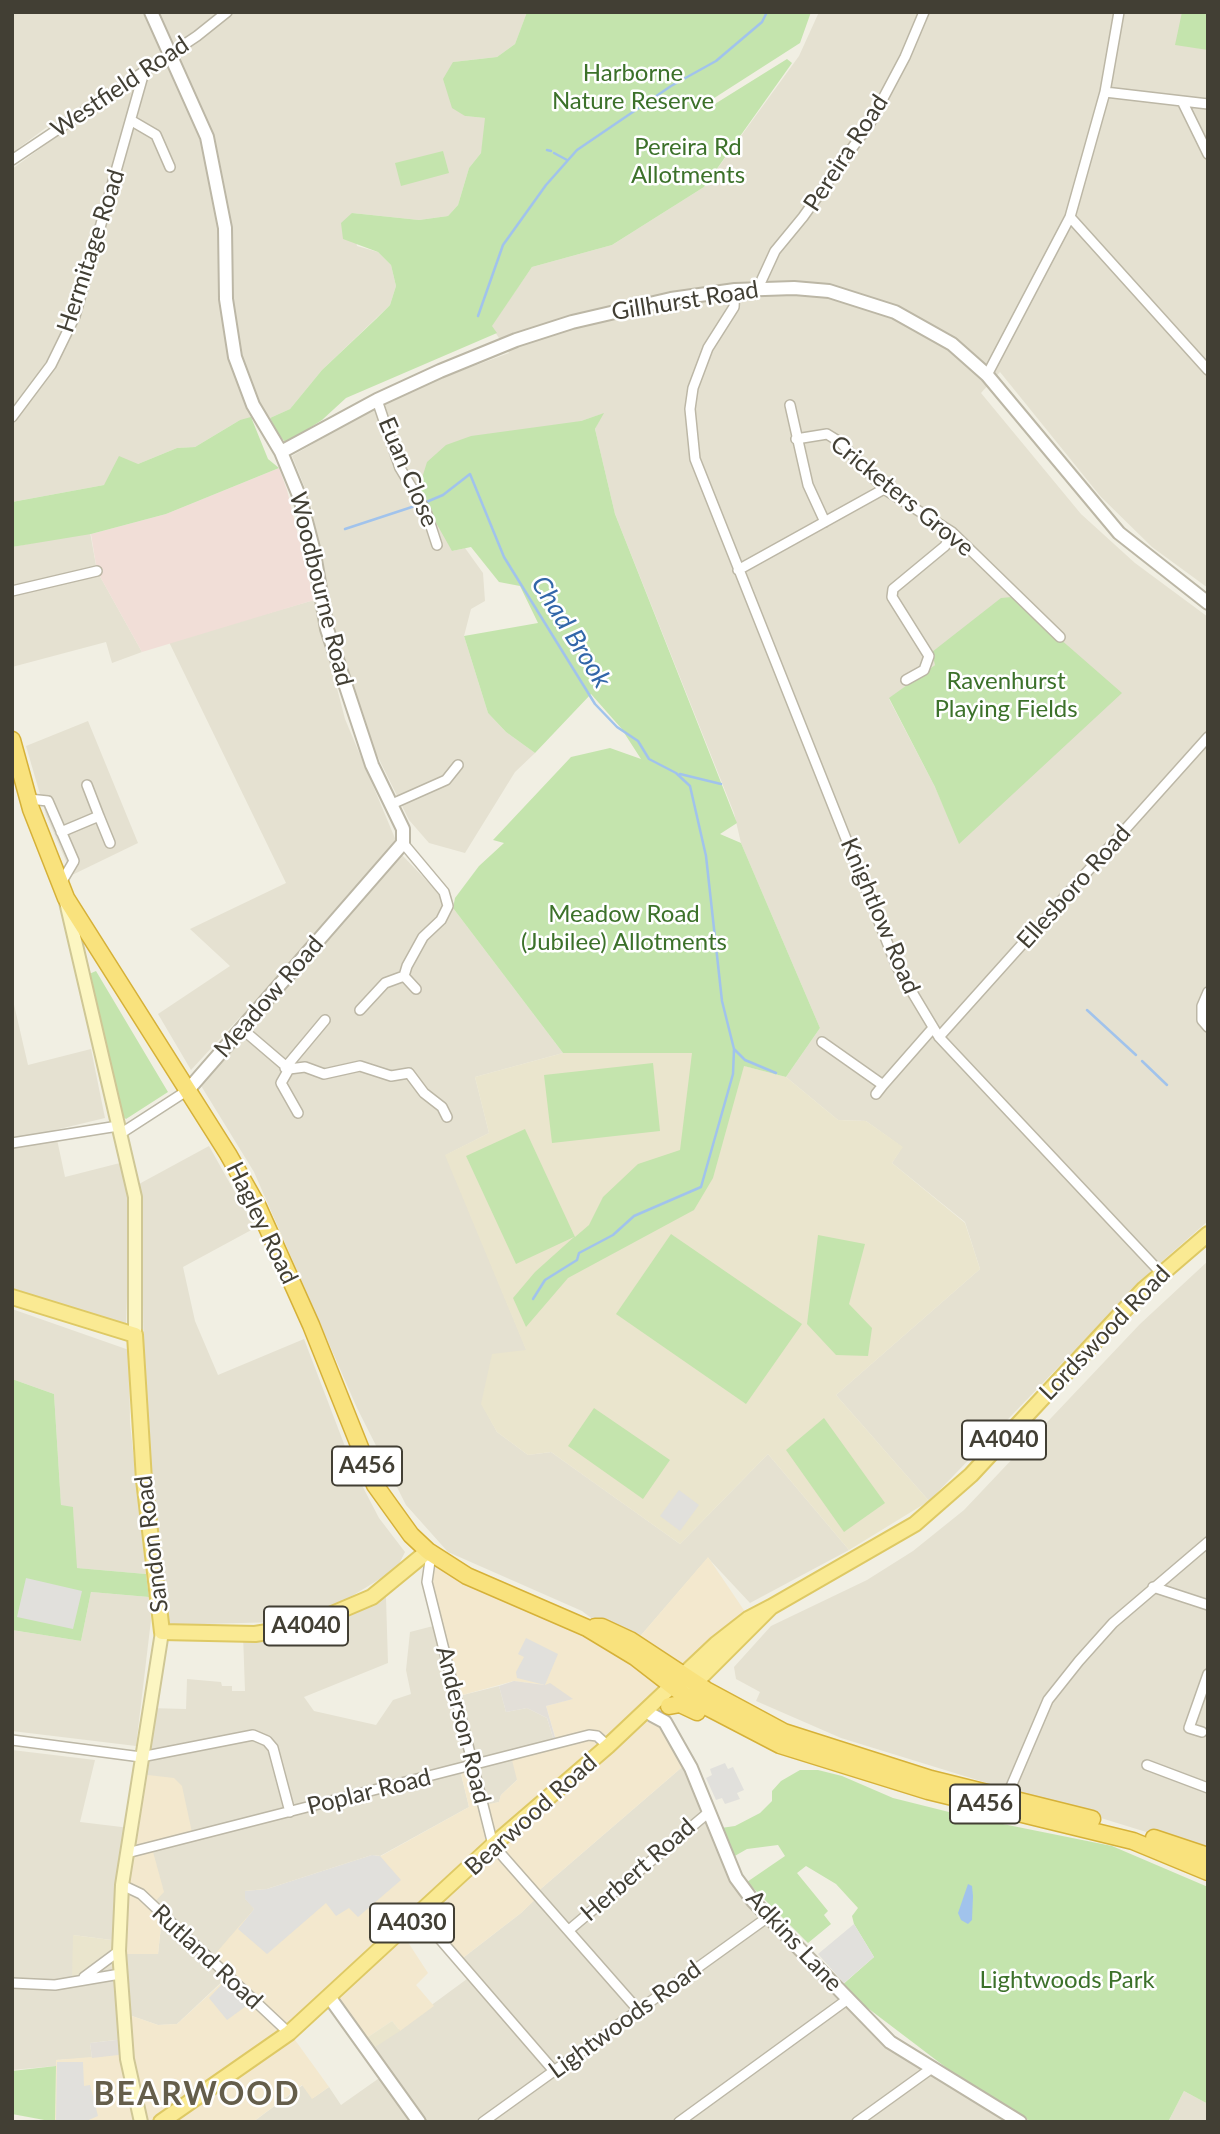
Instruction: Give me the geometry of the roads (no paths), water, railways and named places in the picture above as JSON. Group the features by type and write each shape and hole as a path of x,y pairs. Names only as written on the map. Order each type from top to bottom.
{"highway":[{"name":"Hagley Road","path":"12,740 29,799 63,891 91,941 188,1090 258,1206 311,1325 375,1485 411,1535 430,1553 467,1576 587,1628 602,1627 630,1640 685,1685"},
{"name":"A456","path":"685,1685 784,1732 1133,1841 1208,1871"},
{"name":"A456","path":"685,1685 736,1725"},
{"name":"A456","path":"669,1706 686,1705 706,1717 736,1725 780,1745 860,1771 1007,1803 1208,1856"}],"main road":[{"name":"Sandon Road","path":"63,891 137,1212 135,1335 144,1480 162,1632 122,1885 119,1951 127,2059 141,2122"},
{"path":"81,969 91,941"},
{"name":"Lordswood Road","path":"685,1685 771,1607 915,1524 971,1475 1161,1273 1208,1234"},
{"path":"12,1297 135,1335"},
{"name":"A4040","path":"162,1632 255,1634 304,1626 372,1597 430,1553"},
{"name":"Bearwood Road","path":"608,1746 669,1706 685,1685"},
{"name":"Bearwood Road","path":"161,2122 289,2033 420,1916 493,1845 608,1746 685,1685"}],"street":[{"name":"Woodbourne Road","path":"151,12 210,148 225,228 226,299 235,357 253,405 281,453 300,498 313,548 327,629 372,765 403,830 403,843"},
{"name":"Westfield Road","path":"12,160 144,72 227,12"},
{"name":"Pereira Road","path":"758,288 775,251 803,217 870,123 905,57 924,12"},
{"path":"987,375 1070,217 1105,92 1119,12"},
{"name":"Hermitage Road","path":"12,417 51,365 75,316 144,72"},
{"path":"1105,92 1208,104"},
{"path":"1182,101 1208,154"},
{"path":"132,121 156,135 170,167"},
{"path":"1070,217 1208,370"},
{"name":"Gillhurst Road","path":"281,453 377,400 516,340 572,322 671,299 735,290 758,288 829,291 895,312 952,344 987,375 1119,533 1208,603"},
{"name":"Knightlow Road","path":"735,290 734,307 708,348 698,370 690,409 695,459 897,967 936,1032 1161,1273"},
{"name":"Euan Close","path":"377,400 400,467 426,511 437,545"},
{"path":"790,405 808,485 825,522"},
{"name":"Cricketers Grove","path":"796,439 827,434 840,442 884,489 952,532 1060,637"},
{"path":"738,570 884,489"},
{"path":"906,680 924,670 929,656 892,597 893,589 944,546 952,532"},
{"path":"12,590 97,570"},
{"name":"Ellesboro Road","path":"876,1094 1208,737"},
{"path":"392,804 446,780 458,765"},
{"path":"87,785 110,844"},
{"path":"29,799 48,801 74,861 63,891"},
{"path":"61,832 99,816"},
{"path":"360,1010 385,983 404,976 423,937 441,920 448,906 444,892 403,843"},
{"name":"Meadow Road","path":"119,1130 188,1090 403,843"},
{"path":"404,976 416,989"},
{"path":"1208,992 1202,1006 1202,1020 1208,1027"},
{"path":"298,1113 281,1083 287,1069 325,1020"},
{"path":"241,1028 287,1069 305,1067 324,1074 360,1066 391,1076 409,1073 424,1093 442,1107 447,1117"},
{"path":"822,1042 883,1085"},
{"path":"12,1143 119,1130"},
{"path":"1007,1803 1048,1700 1113,1623 1208,1542"},
{"name":"Anderson Road","path":"430,1553 426,1582 493,1845 639,2011"},
{"path":"1153,1587 1208,1605"},
{"path":"1202,1732 1189,1728 1204,1696 1208,1674"},
{"name":"Adkins Lane","path":"652,1716 665,1722 688,1762 736,1878 768,1917 890,2042 1020,2122"},
{"path":"12,1740 141,1757 253,1735 260,1737 273,1748 290,1812"},
{"name":"Poplar Road","path":"127,1853 589,1735 597,1736 608,1746"},
{"path":"1147,1765 1208,1788"},
{"name":"Herbert Road","path":"569,1930 709,1812"},
{"name":"Rutland Road","path":"122,1885 141,1894 289,2033"},
{"path":"420,1916 554,2071"},
{"name":"Lightwoods Road","path":"483,2122 768,1917"},
{"path":"83,1978 119,1951"},
{"path":"12,1983 55,1985 83,1978 120,1974"},
{"path":"330,1998 419,2122"},
{"path":"679,2122 693,2118 848,1999"},
{"path":"858,2122 932,2068"}],"water":[{"path":"968,1884 972,1886 973,1896 972,1920 968,1924 961,1920 958,1913"}],"waterway":[{"name":"Chad Brook","path":"478,316 503,245 546,185 577,150 671,86 716,61 762,22 767,12"},
{"path":"547,150 551,151"},
{"path":"554,153 567,160"},
{"name":"Chad Brook","path":"424,503 443,495 470,474 504,557 595,704 617,727 638,741 649,759 676,773 690,786 706,856 722,1001 734,1049 733,1074 701,1187 634,1216 613,1235 579,1253 577,1260 545,1280 533,1299"},
{"path":"345,529 418,505"},
{"path":"680,774 721,784"},
{"path":"1087,1010 1136,1055"},
{"path":"734,1049 745,1060 776,1073"},
{"path":"1142,1061 1167,1085"}],"district":[{"name":"BEARWOOD","path":"197,2095"}],"park label":[{"name":"Harborne Nature Reserve","path":"633,87"},
{"name":"Pereira Rd Allotments","path":"688,161"},
{"name":"Ravenhurst Playing Fields","path":"1006,695"},
{"name":"Meadow Road (Jubilee) Allotments","path":"624,928"},
{"name":"Lightwoods Park","path":"1067,1980"}]}
